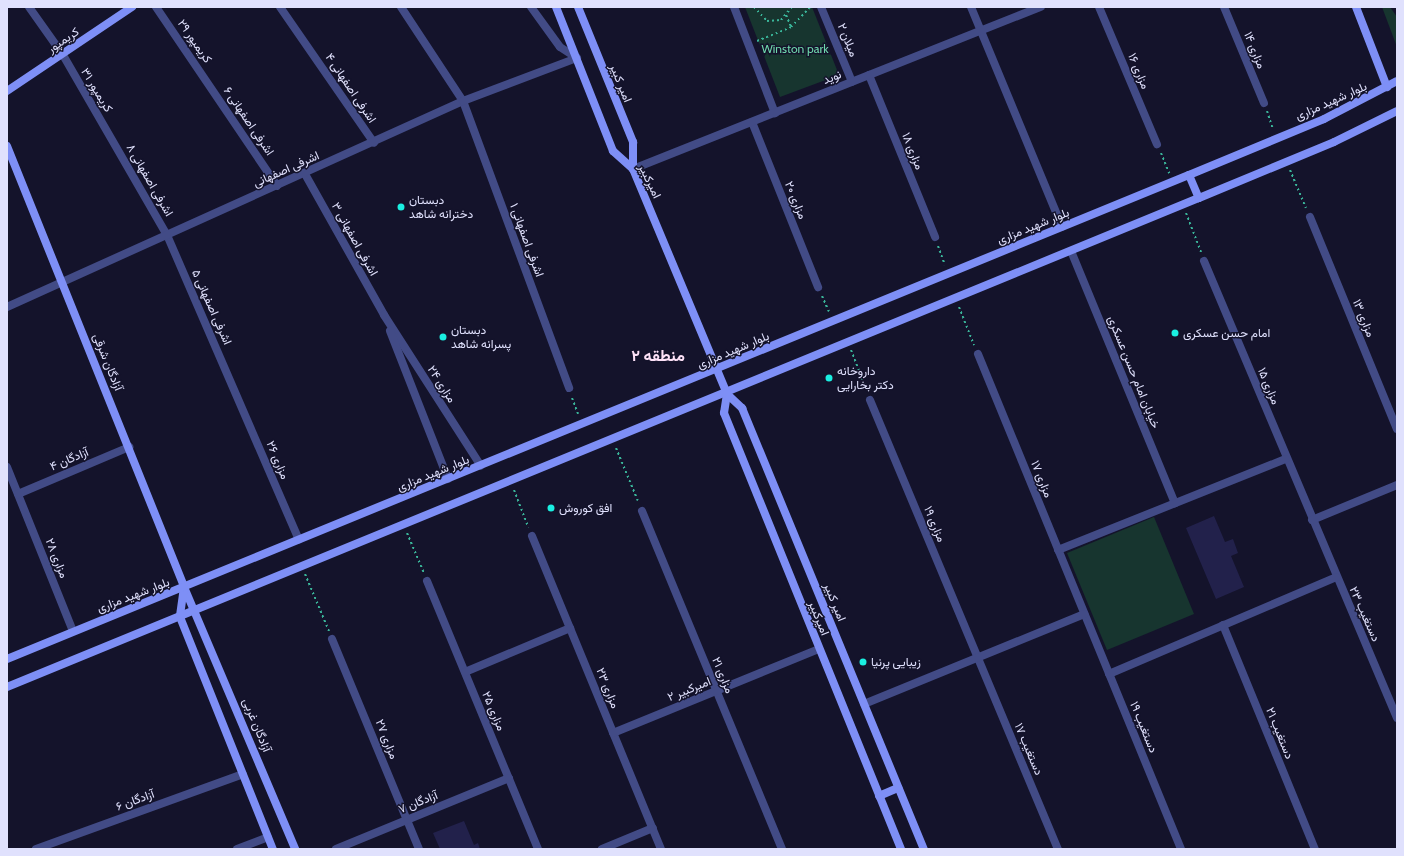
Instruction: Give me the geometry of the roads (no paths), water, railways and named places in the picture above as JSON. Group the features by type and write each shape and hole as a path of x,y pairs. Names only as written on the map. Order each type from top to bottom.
{"main road":[{"name":"کریمپور","path":"7,91 63,55 132,7"},
{"name":"امیرکبیر","path":"556,7 613,151 633,169 717,370"},
{"name":"امیر کبیر","path":"578,7 633,142 633,169"},
{"path":"1356,7 1387,87"},
{"name":"بلوار شهید مزاری","path":"7,657 184,587 717,370 833,320 1189,175 1276,138 1397,81"},
{"path":"7,687 404,524 727,394 848,342 1200,198 1287,161 1397,111"},
{"name":"آزادگان شرقی","path":"7,146 63,282 184,587 197,610"},
{"path":"1189,175 1200,198"},
{"name":"امیر کبیر","path":"717,370 727,394 742,408 924,849"},
{"name":"امیرکبیر","path":"727,394 724,414 901,849"},
{"name":"آزادگان شرقی","path":"180,617 184,587"},
{"name":"آزادگان غربی","path":"197,610 295,849"},
{"path":"180,617 273,849"},
{"path":"879,796 898,788"}],"street":[{"name":"کریمپور ۳۱","path":"29,7 63,55 111,136"},
{"name":"کریمپور ۲۹","path":"156,7 213,89"},
{"name":"اشرفی اصفهانی ۴","path":"280,7 374,143"},
{"name":"اشرفی اصفهانی ۱","path":"401,7 463,101 569,388"},
{"path":"531,7 560,47 577,58"},
{"path":"734,7 775,113"},
{"name":"میلان ۲","path":"821,7 852,82"},
{"path":"971,7 1062,227"},
{"name":"نوید","path":"633,169 1041,7"},
{"name":"مزاری ۱۶","path":"1100,7 1157,144"},
{"name":"مزاری ۱۴","path":"1224,7 1264,102"},
{"name":"اشرفی اصفهانی","path":"7,307 374,143 463,101 577,58"},
{"name":"مزاری ۱۸","path":"869,75 935,237"},
{"name":"اشرفی اصفهانی ۶","path":"213,89 277,186"},
{"name":"مزاری ۲۰","path":"752,122 818,287"},
{"name":"اشرفی اصفهانی ۸","path":"111,136 167,235"},
{"name":"اشرفی اصفهانی ۳","path":"304,174 384,315"},
{"name":"مزاری ۱۳","path":"1310,217 1397,429"},
{"name":"اشرفی اصفهانی ۵","path":"167,235 234,389"},
{"name":"خیابان امام حسن عسکری","path":"1071,251 1175,503"},
{"name":"مزاری ۱۵","path":"1204,261 1312,520"},
{"path":"384,315 448,479"},
{"name":"مزاری ۲۴","path":"384,315 481,466"},
{"name":"مزاری ۱۷","path":"978,354 1084,614"},
{"name":"مزاری ۲۶","path":"234,389 299,540"},
{"name":"مزاری ۱۹","path":"870,400 978,658"},
{"name":"آزادگان ۴","path":"18,494 129,447"},
{"path":"1058,550 1286,459"},
{"name":"مزاری ۲۸","path":"7,467 73,631"},
{"path":"1312,520 1397,485"},
{"name":"مزاری ۲۱","path":"642,511 782,849"},
{"name":"دستغیب ۲۳","path":"1312,520 1397,718"},
{"name":"مزاری ۲۳","path":"532,536 661,849"},
{"path":"1109,674 1336,577"},
{"name":"مزاری ۲۵","path":"427,581 538,849"},
{"path":"864,704 1084,614"},
{"name":"دستغیب ۱۹","path":"1084,614 1180,847"},
{"name":"دستغیب ۲۱","path":"1223,625 1315,849"},
{"path":"465,672 570,628"},
{"name":"مزاری ۲۷","path":"332,639 419,849"},
{"name":"امیرکبیر ۲","path":"613,733 819,649"},
{"name":"دستغیب ۱۷","path":"978,658 1058,849"},
{"name":"آزادگان ۶","path":"36,849 243,774"},
{"name":"آزادگان ۷","path":"336,849 509,778"},
{"path":"602,849 653,828"},
{"path":"237,849 268,837"},
{"path":"1171,849 1180,847"}],"place":[{"name":"دبستان دخترانه شاهد","path":"401,207"},
{"name":"امام حسن عسکری","path":"1175,333"},
{"name":"دبستان پسرانه شاهد","path":"443,337"},
{"name":"داروخانه دکتر بخارایی","path":"829,378"},
{"name":"افق کوروش","path":"551,508"},
{"name":"زیبایی پرنیا","path":"863,662"}],"district":[{"name":"منطقه ۲","path":"658,356"}],"park label":[{"name":"Winston park","path":"795,49"}]}
